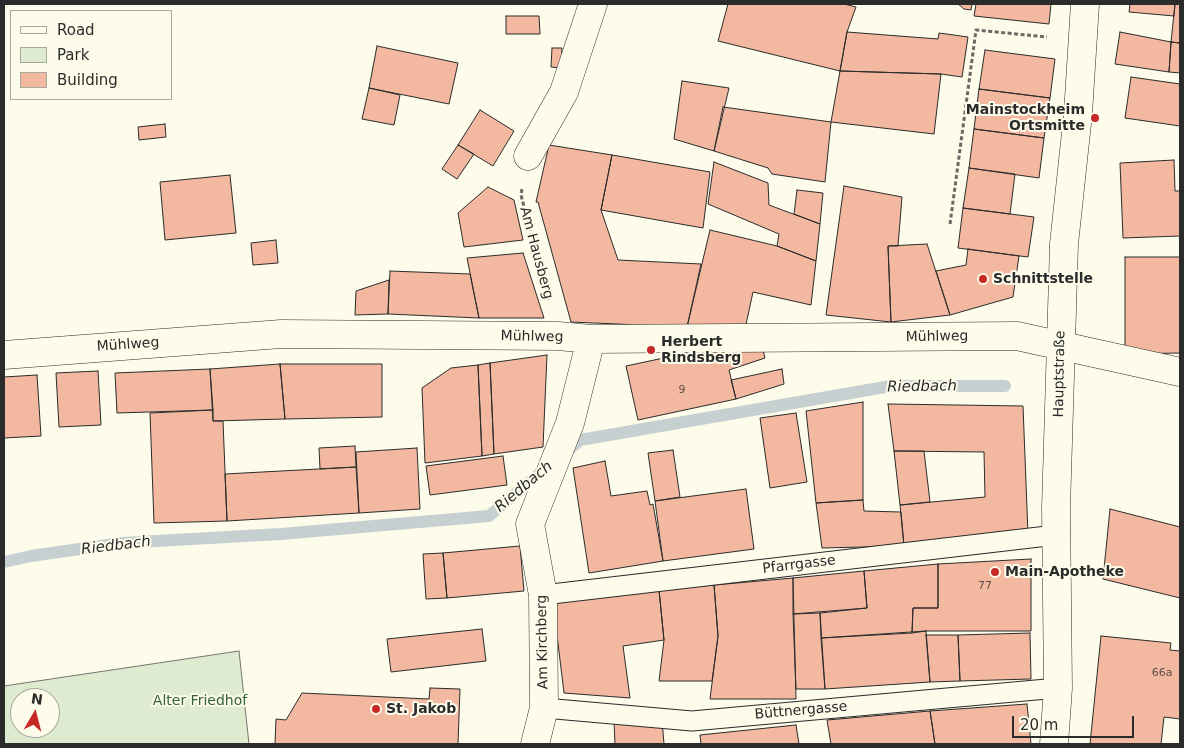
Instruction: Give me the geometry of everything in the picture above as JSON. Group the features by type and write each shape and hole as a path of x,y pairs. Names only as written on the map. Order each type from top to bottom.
{"street":[{"path":"528,156 564,92 593,4"},
{"name":"Hauptstraße","path":"1054,744 1058,688 1056,535 1064,244 1078,114 1085,4"},
{"name":"Mühlweg","path":"4,355 281,334 558,336 591,340 1017,336 1180,372"},
{"name":"Am Kirchberg","path":"535,744 544,708 543,594 530,524 570,423 591,340"}],"lane":[{"name":"Pfarrgasse","path":"543,594 1056,535"},
{"name":"Büttnergasse","path":"544,708 692,721 1058,688"}],"path":[{"path":"950,224 976,30 1082,41"},
{"name":"Am Hausberg","path":"528,156 521,195 558,336"}],"green space":[{"name":"Alter Friedhof","path":"239,651 249,744 4,744 4,686"}],"building":[{"path":"728,4 844,4 856,7 847,32 840,71 718,41"},
{"path":"958,4 972,4 971,10 964,9"},
{"path":"976,4 1051,4 1049,24 974,16"},
{"path":"1130,4 1175,4 1174,16 1129,12"},
{"path":"1175,4 1180,4 1180,43 1171,42"},
{"path":"506,16 539,16 540,34 506,34"},
{"path":"847,32 938,39 939,33 968,37 962,77 941,74 840,71"},
{"path":"1120,32 1171,42 1169,72 1115,64"},
{"path":"1171,42 1180,43 1180,73 1169,72"},
{"path":"377,46 458,63 449,104 369,88"},
{"path":"552,48 562,48 561,68 551,67"},
{"path":"985,50 1055,59 1050,98 979,89"},
{"path":"840,71 941,74 934,134 831,122"},
{"path":"1131,77 1180,84 1180,126 1125,118"},
{"path":"682,81 729,88 714,151 674,139"},
{"path":"369,88 400,95 394,125 362,119"},
{"path":"979,89 1050,98 1044,138 974,129"},
{"path":"723,107 831,122 825,182 772,174 768,168 714,151"},
{"path":"480,110 514,131 493,166 458,145"},
{"path":"165,124 166,137 139,140 138,127"},
{"path":"974,129 1044,138 1039,178 969,168"},
{"path":"458,145 474,154 457,179 442,169"},
{"path":"549,145 612,155 601,210 618,260 701,264 687,327 571,322 538,202 536,202"},
{"path":"612,155 710,172 703,228 601,210"},
{"path":"1174,160 1175,191 1180,191 1180,236 1123,238 1120,163"},
{"path":"714,162 768,183 769,205 820,224 816,261 777,246 779,234 708,204"},
{"path":"969,168 1015,174 1010,214 963,208"},
{"path":"230,175 236,233 165,240 160,182"},
{"path":"844,186 902,197 898,246 888,246 891,322 826,315"},
{"path":"488,187 514,200 523,240 464,247 458,213"},
{"path":"797,190 823,193 820,224 794,214"},
{"path":"963,208 1034,217 1028,257 958,248"},
{"path":"710,230 777,246 816,261 811,305 753,292 745,329 687,327"},
{"path":"276,240 278,263 253,265 251,243"},
{"path":"927,244 950,315 891,322 888,246"},
{"path":"968,249 1019,256 1013,297 950,315 936,271 966,265"},
{"path":"523,253 544,318 479,318 467,258"},
{"path":"1125,257 1180,257 1180,353 1125,354"},
{"path":"390,271 470,274 479,318 388,314"},
{"path":"389,280 388,314 355,315 356,291"},
{"path":"725,345 762,346 765,358 729,370 736,399 638,420 626,366"},
{"path":"547,355 543,447 494,454 490,363"},
{"path":"490,363 494,454 482,456 478,365"},
{"path":"280,364 382,364 382,417 285,419"},
{"path":"280,364 285,419 213,421 210,369"},
{"path":"478,365 482,456 425,463 422,388 451,368"},
{"path":"210,369 213,410 117,413 115,373"},
{"path":"782,369 784,384 736,399 731,380"},
{"path":"98,371 101,425 59,427 56,373"},
{"path":"37,375 41,436 4,438 4,377"},
{"path":"863,402 863,500 816,503 806,411"},
{"path":"888,404 1023,406 1028,534 904,546 900,505 985,497 984,452 894,451"},
{"path":"213,410 213,421 223,421 227,521 154,523 150,413"},
{"path":"796,413 807,482 770,488 760,418"},
{"path":"355,446 356,467 320,469 319,448"},
{"path":"417,448 420,509 359,513 356,452"},
{"path":"673,450 680,497 655,501 648,453"},
{"path":"894,451 924,451 930,502 900,505"},
{"path":"503,456 507,485 430,495 426,466"},
{"path":"605,461 611,496 647,491 650,505 653,504 663,561 589,573 573,468"},
{"path":"356,467 359,513 227,521 225,474"},
{"path":"746,489 754,549 663,561 655,501"},
{"path":"863,500 864,511 901,512 904,546 822,548 816,503"},
{"path":"1110,509 1180,527 1180,598 1103,579"},
{"path":"520,546 524,591 447,598 443,553"},
{"path":"443,553 447,598 426,599 423,554"},
{"path":"1031,559 1031,631 926,631 912,633 913,608 938,608 938,564"},
{"path":"938,564 938,608 913,608 912,633 821,638 820,613 867,608 864,571"},
{"path":"864,571 867,608 793,614 793,578"},
{"path":"793,578 796,699 710,699 718,636 714,585"},
{"path":"714,585 718,636 712,681 659,681 664,640 659,590"},
{"path":"659,590 664,640 623,646 630,698 564,693 553,602"},
{"path":"820,613 825,689 796,689 793,614"},
{"path":"482,629 486,661 391,672 387,639"},
{"path":"926,631 930,682 825,689 821,638"},
{"path":"1030,633 1031,679 960,681 958,635"},
{"path":"926,635 958,635 960,681 930,682"},
{"path":"1101,636 1171,643 1170,650 1180,651 1180,719 1164,717 1161,744 1090,744"},
{"name":"St. Jakob","path":"430,688 460,689 458,744 275,744 276,719 286,720 302,693 429,699"},
{"path":"1027,704 1031,744 935,744 930,711"},
{"path":"930,711 935,744 831,744 827,720"},
{"path":"662,720 664,744 615,744 614,722"},
{"path":"796,725 799,744 701,744 700,735"}],"waterway":[{"name":"Riedbach","path":"564,454 580,440 891,386 1005,386"},
{"name":"Riedbach","path":"4,562 31,556 121,543 281,534 489,516 546,468"}],"place":[{"name":"Mainstockheim Ortsmitte","path":"1095,118"},
{"name":"Schnittstelle","path":"983,279"},
{"name":"Herbert Rindsberg","path":"651,350"},
{"name":"Main-Apotheke","path":"995,572"},
{"name":"St. Jakob","path":"376,709"}]}
